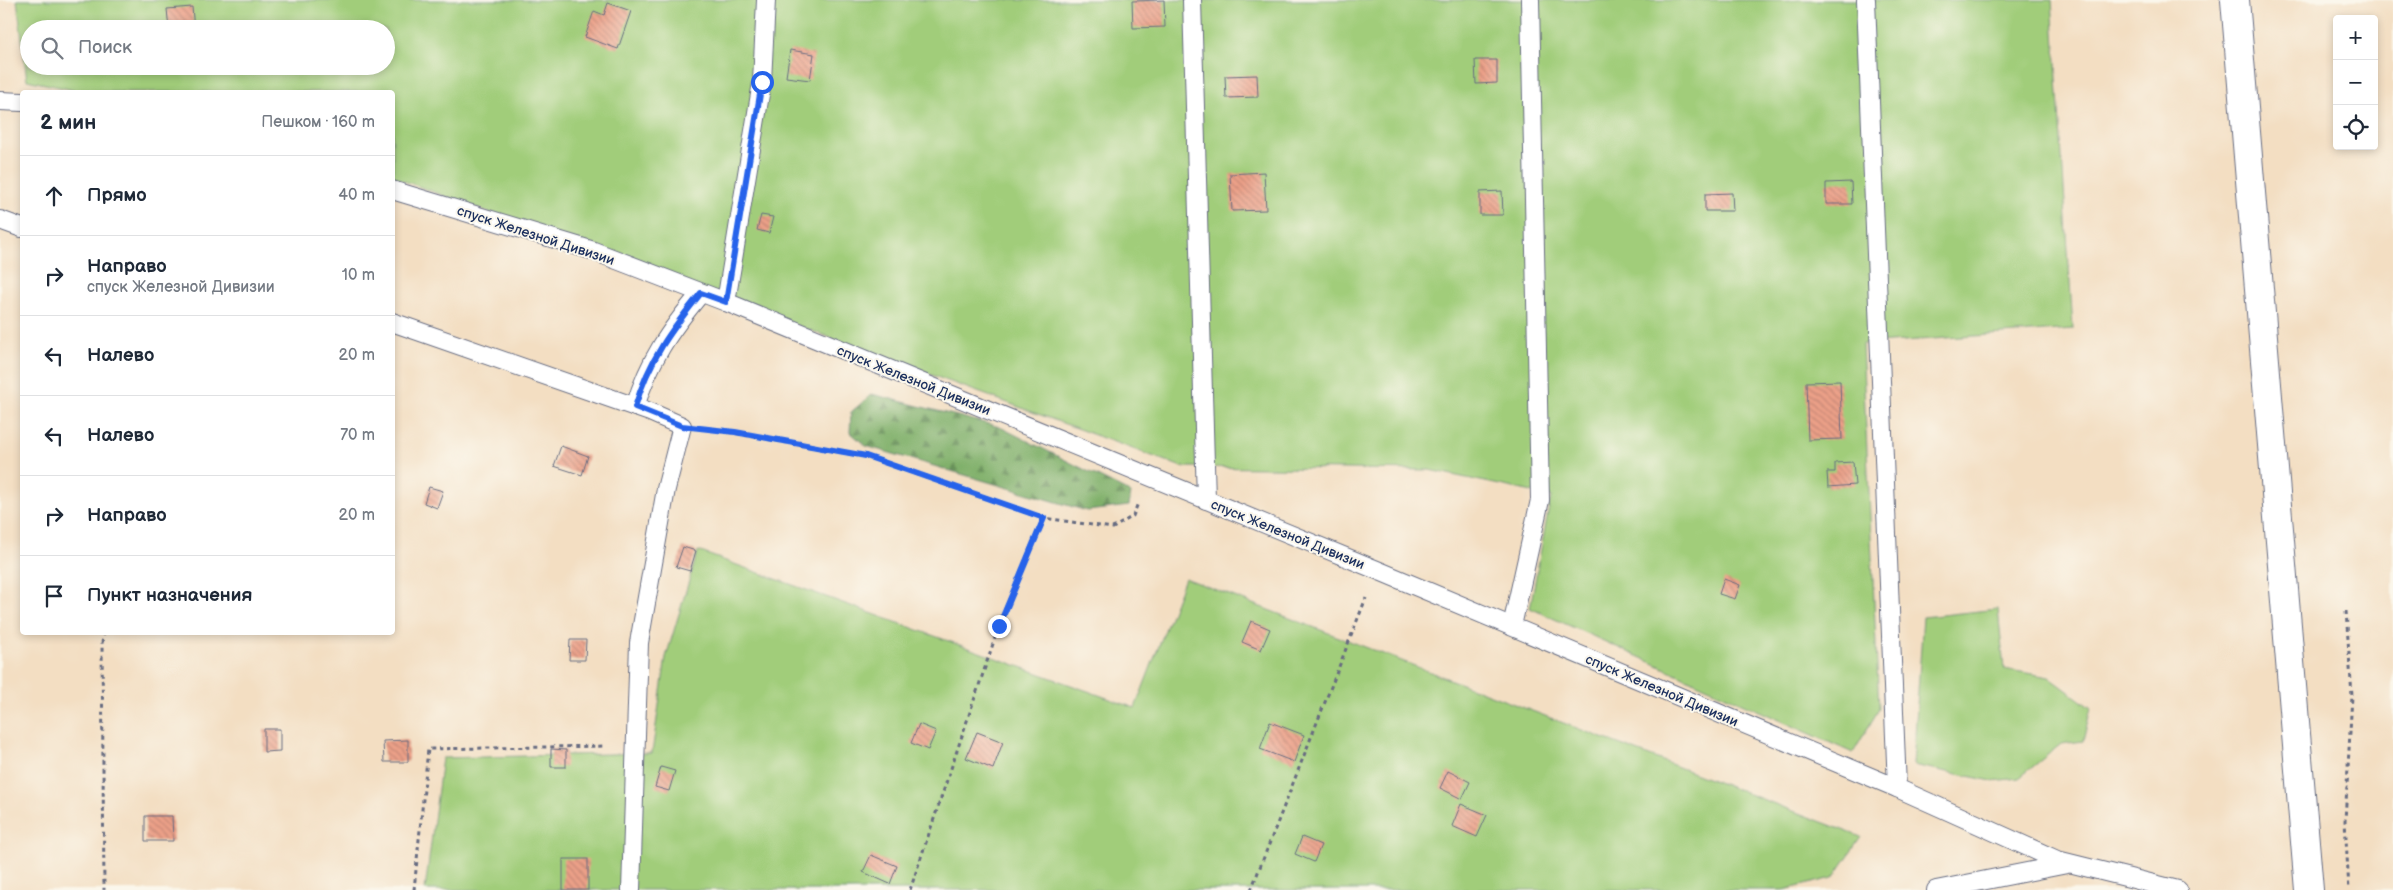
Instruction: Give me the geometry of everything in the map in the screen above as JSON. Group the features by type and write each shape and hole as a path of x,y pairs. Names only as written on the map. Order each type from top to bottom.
{"street":[{"path":"2235,0 2309,890"}],"lane":[{"path":"726,302 762,82 766,0"},
{"path":"1192,0 1206,500"},
{"path":"1512,626 1540,500 1530,0"},
{"path":"1866,0 1897,788"},
{"path":"0,101 20,102"},
{"name":"спуск Железной Дивизии","path":"395,191 591,250 726,302 1512,626 1897,788 2057,860 2178,890"},
{"path":"0,220 20,227"},
{"path":"635,407 642,384 669,332 701,293"},
{"path":"395,323 635,407 682,426 666,489 639,643 631,890"},
{"path":"1936,890 2070,863"}],"path":[{"path":"682,426 735,432 866,456 1044,518 1112,528 1133,516 1147,477"},
{"path":"910,890 999,626 1044,518"},
{"path":"1251,890 1377,570"},
{"path":"2346,611 2352,696 2345,821 2349,890"},
{"path":"103,635 104,890"},
{"path":"414,890 428,749 636,745"}],"green space":[{"path":"17,0 2052,0 2073,329 1862,344 1879,709 1853,753 1530,608 1551,496 1429,470 1182,467 395,178 395,90 73,90 27,80 26,75 395,75 395,20 20,20 20,24"},
{"path":"872,394 1000,427 1131,493 1129,506 1087,511 866,446 850,432 851,412"},
{"path":"698,551 1135,708 1185,578 1861,837 1833,878 1784,890 425,890 442,758 652,753 666,657"},
{"path":"1998,609 2004,669 2049,677 2091,708 2083,741 2061,744 2019,778 1992,781 1913,765 1923,617"}],"building":[{"path":"1164,0 1165,27 1133,28 1132,1"},
{"path":"608,3 631,11 618,49 585,37 594,11 604,15"},
{"path":"192,7 193,20 168,20 167,9"},
{"path":"790,50 814,54 810,80 786,77"},
{"path":"1475,60 1497,60 1497,83 1476,84"},
{"path":"1257,75 1258,97 1226,98 1225,76"},
{"path":"1264,172 1266,210 1232,211 1230,174"},
{"path":"1851,182 1852,204 1826,204 1826,183"},
{"path":"1502,191 1503,215 1480,215 1480,192"},
{"path":"1732,193 1733,211 1705,211 1705,194"},
{"path":"761,215 773,217 769,233 757,230"},
{"path":"1840,381 1842,439 1808,440 1806,382"},
{"path":"561,446 588,456 582,475 554,466"},
{"path":"1853,462 1855,485 1828,487 1827,472 1835,472 1835,463"},
{"path":"429,487 443,491 437,508 424,503"},
{"path":"683,547 696,551 690,571 676,567"},
{"path":"1724,579 1740,585 1735,599 1719,594"},
{"path":"1251,621 1270,629 1261,650 1242,642"},
{"path":"570,640 586,640 585,660 569,660"},
{"path":"1270,722 1304,735 1294,762 1260,749"},
{"path":"919,724 936,731 928,750 911,743"},
{"path":"264,729 280,729 280,751 264,752"},
{"path":"977,732 1003,742 993,769 966,758"},
{"path":"408,740 408,762 384,762 383,741"},
{"path":"551,749 566,750 566,767 551,767"},
{"path":"661,767 675,771 669,791 655,787"},
{"path":"1448,771 1470,782 1462,799 1440,788"},
{"path":"1461,804 1487,815 1477,837 1452,826"},
{"path":"145,816 172,816 173,841 145,841"},
{"path":"1302,837 1321,845 1314,862 1295,854"},
{"path":"871,855 897,866 890,884 863,872"},
{"path":"563,859 588,859 588,890 563,890"}],"route":[{"path":"762,82 726,302 701,293 669,332 642,384 635,407 682,426 735,432 866,456 1044,518 999,626"}]}
